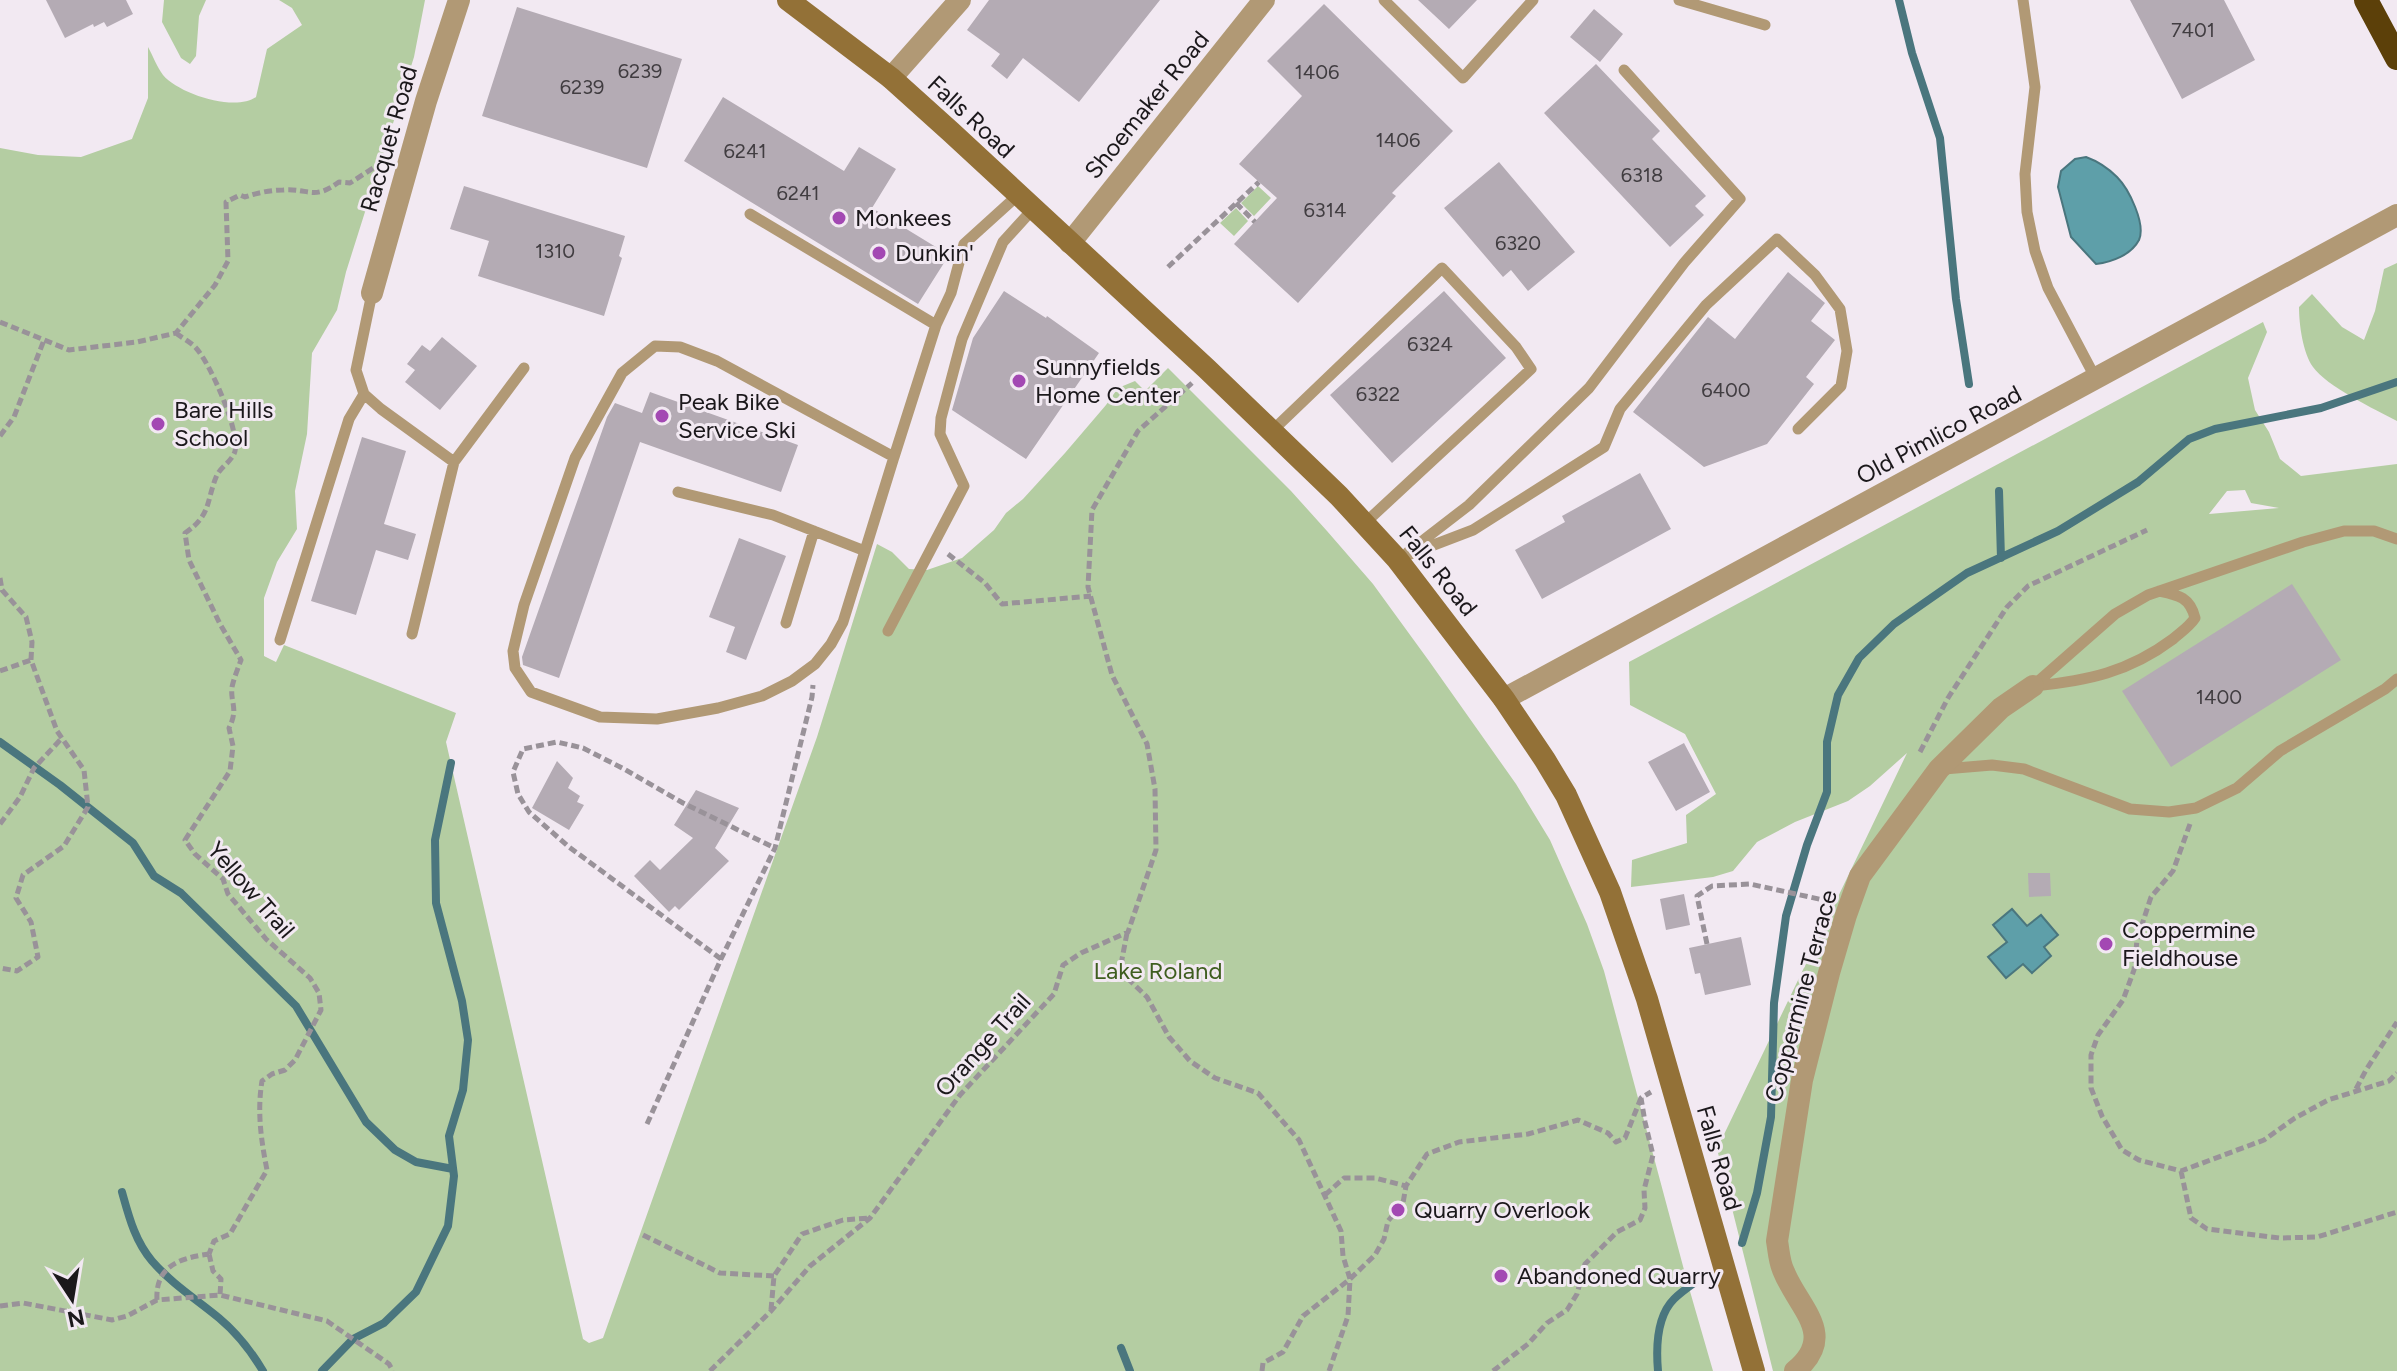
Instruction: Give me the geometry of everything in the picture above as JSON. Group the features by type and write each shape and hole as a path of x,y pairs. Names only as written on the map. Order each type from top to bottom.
{"highway":[{"path":"2366,0 2397,58"}],"main road":[{"name":"Falls Road","path":"788,0 891,78 1272,431 1397,559 1504,699 1566,795 1615,904 1647,999 1754,1371"}],"street":[{"name":"Racquet Road","path":"372,293 410,155 459,0"},
{"path":"891,78 960,0"},
{"name":"Shoemaker Road","path":"1070,243 1264,0"},
{"name":"Old Pimlico Road","path":"1504,699 2397,215"},
{"name":"Coppermine Terrace","path":"1795,1371 1806,1361 1815,1345 1814,1326 1785,1275 1777,1241 1802,1080 1846,915 1860,876 1939,769 2001,708 2033,686"}],"lane":[{"path":"1384,0 1463,78 1533,0"},
{"path":"1679,0 1765,25"},
{"path":"2023,0 2035,87 2025,174 2027,212 2035,251 2048,288 2096,379"},
{"path":"1397,559 1469,505 1589,388 1684,263 1740,199 1624,70"},
{"path":"894,457 717,361 680,347 655,346 622,373 575,458 524,605 513,651 515,668 531,692 600,717 657,719 762,696 792,681 815,664 843,622 936,325 951,293 964,244 1025,202"},
{"path":"888,631 964,486 940,434 941,418 962,339 1003,242 1025,202"},
{"path":"750,214 936,325"},
{"path":"1397,559 1473,530 1604,447 1620,409 1706,305 1777,239 1815,275 1840,309 1847,351 1841,386 1798,429"},
{"path":"1272,431 1442,268 1516,347 1531,369 1365,523"},
{"path":"372,293 356,370 364,394 454,462"},
{"path":"412,634 454,462 524,368"},
{"path":"280,640 349,419 364,394"},
{"path":"678,492 773,515 865,551"},
{"path":"786,623 814,531"},
{"path":"2033,686 2115,614 2159,591 2344,531 2374,531 2397,539"},
{"path":"2033,686 2095,678 2119,670 2160,648 2190,626 2195,618 2187,599 2159,591"},
{"path":"1939,769 1992,765 2024,769 2130,809 2169,812 2196,808 2237,788 2280,751 2374,696 2397,679"}],"path":[{"path":"0,322 69,350 137,342 176,333 215,285 228,261 226,202 240,195 245,197 287,189 311,194 325,192 339,182 350,183 396,152 410,155"},
{"path":"1168,267 1259,182"},
{"path":"1236,203 1255,222"},
{"name":"Yellow Trail","path":"157,1300 156,1289 161,1276 170,1267 194,1256 209,1254 214,1241 230,1234 267,1170 260,1129 259,1095 262,1081 285,1070 297,1055 321,1010 319,993 310,978 266,939 228,894 223,879 195,854 185,840 230,771 233,746 229,728 234,718 231,690 241,660 189,560 185,533 199,523 218,474 235,453 236,434 216,384 197,348 176,333"},
{"path":"0,436 14,417 44,340"},
{"path":"1207,369 1138,431 1092,510 1088,587 1112,675 1147,744 1155,789 1156,850 1128,932 1122,973 1147,997 1169,1037 1190,1061 1215,1078 1258,1093 1299,1140 1341,1231 1343,1256 1350,1279 1348,1316 1329,1371"},
{"path":"1916,761 1948,698 2007,607 2028,586 2147,530"},
{"path":"933,545 985,583 1002,604 1091,596"},
{"path":"0,578 2,590 26,617 32,642 31,660 57,731 84,770 88,807 64,846 23,875 16,898 31,922 38,957 17,971 0,968"},
{"path":"0,671 31,660"},
{"path":"647,1124 775,848 812,697 815,664"},
{"path":"0,824 20,797 34,768 62,738"},
{"path":"721,959 569,847 529,812 518,794 513,772 523,749 557,742 583,748 683,803 775,848"},
{"path":"2196,808 2173,871 2151,897 2137,940 2134,970 2123,1000 2098,1035 2091,1055 2091,1088 2102,1116 2122,1150 2139,1160 2181,1171 2264,1140 2328,1100 2389,1081 2397,1073"},
{"path":"1707,944 1697,896 1712,886 1733,884 1805,895"},
{"name":"Orange Trail","path":"710,1371 770,1312 810,1266 870,1218 960,1095 1054,994 1063,965 1081,953 1128,932"},
{"path":"2356,1090 2397,1022"},
{"path":"1262,1371 1263,1363 1283,1352 1303,1316 1375,1255 1384,1239 1388,1221 1403,1203 1406,1186 1427,1154 1459,1142 1528,1134 1578,1120 1608,1133 1616,1142 1625,1138 1645,1094 1672,1087"},
{"path":"1493,1371 1528,1344 1547,1323 1567,1310 1577,1294 1585,1264 1617,1232 1640,1220 1645,1208 1644,1190 1653,1155 1641,1098"},
{"path":"2181,1171 2191,1218 2207,1229 2280,1238 2317,1237 2397,1212"},
{"path":"1325,1195 1344,1178 1375,1178 1406,1186"},
{"path":"770,1312 774,1276 802,1234 843,1220 870,1218"},
{"path":"643,1235 720,1273 774,1276"},
{"path":"209,1254 213,1271 221,1279 220,1295"},
{"path":"0,1306 23,1303 112,1320 127,1316 157,1300 220,1295 327,1321 389,1364 393,1371"}],"green space":[{"path":"164,0 206,0 199,16 196,56 190,64 181,58 162,22"},
{"name":"Lake Roland","path":"279,0 425,0 414,57 346,272 337,310 312,353 307,434 295,491 297,529 277,562 264,598 264,656 276,662 284,645 456,713 446,742 583,1339 589,1343 603,1338 817,737 877,544 892,552 909,569 927,570 962,558 1023,499 1118,388 1135,381 1145,391 1168,368 1291,491 1373,584 1516,784 1550,840 1604,971 1713,1371 0,1371 0,148 38,155 81,157 132,139 148,98 148,47 163,75 181,89 222,102 235,103 256,97 267,49 302,25 292,8"},
{"path":"1258,186 1271,198 1254,216 1241,203"},
{"path":"1236,208 1248,221 1234,236 1220,223"},
{"path":"2397,263 2397,421 2340,390 2319,374 2313,367 2302,338 2299,307 2312,294 2342,327 2364,340 2375,311 2384,269"},
{"name":"Coppermine Fieldhouse","path":"2263,322 2267,332 2248,378 2255,410 2269,432 2280,459 2301,476 2397,464 2397,1371 1773,1371 1717,1149 1907,753 1848,801 1795,822 1757,842 1733,871 1713,877 1631,887 1632,860 1687,843 1686,815 1716,794 1685,734 1630,705 1629,662","holes":["2245,490 2251,503 2279,508 2209,514 2227,491"]}],"water":[{"path":"2086,157 2122,182 2135,207 2141,233 2139,240 2126,254 2096,264 2071,237 2058,187 2061,171 2075,159"},
{"path":"2012,909 2027,926 2041,915 2058,935 2044,947 2051,956 2032,973 2023,964 2006,978 1988,957 2007,942 1993,925"}],"building":[{"path":"46,0 126,0 133,14 107,27 104,22 94,27 93,24 65,38"},
{"path":"989,0 1160,0 1079,102 1023,58 1007,79 991,66 1000,54 967,30"},
{"path":"1418,0 1477,0 1449,29"},
{"path":"2130,0 2224,0 2255,60 2182,99"},
{"path":"1324,4 1453,131 1392,193 1396,196 1298,303 1234,244 1277,198 1239,164 1302,96 1267,61"},
{"path":"517,7 682,59 647,168 482,116"},
{"path":"1594,9 1623,34 1600,62 1570,37"},
{"path":"1596,64 1660,131 1652,139 1706,196 1695,206 1704,215 1670,247 1544,113"},
{"path":"723,97 844,171 859,147 896,169 872,208 949,255 918,304 684,161"},
{"path":"1499,162 1575,252 1528,291 1511,270 1503,277 1444,208"},
{"path":"464,186 625,236 619,256 622,258 604,316 478,276 489,241 450,229"},
{"path":"1788,272 1825,303 1811,321 1835,340 1806,377 1814,384 1767,444 1704,467 1633,412 1708,317 1735,339"},
{"name":"Sunnyfields Home Center","path":"1004,291 1047,316 1099,353 1026,459 952,410 973,338"},
{"path":"1444,291 1506,358 1392,463 1330,395"},
{"path":"442,337 477,366 440,410 405,382 415,370 407,364 422,345 430,351"},
{"path":"650,392 798,445 781,492 640,442 559,678 523,665 522,657 607,417 615,403 642,413"},
{"path":"362,437 406,451 384,524 416,534 408,560 376,550 356,615 311,601"},
{"path":"1640,473 1671,529 1542,599 1515,550 1565,522 1562,516"},
{"path":"739,538 786,556 746,660 726,652 735,627 709,617"},
{"path":"2292,584 2341,660 2171,767 2122,691"},
{"path":"1684,743 1710,792 1676,811 1648,762"},
{"path":"557,761 573,778 568,788 580,796 577,802 584,805 569,830 532,808"},
{"path":"696,790 739,808 715,848 729,861 679,910 675,906 669,912 634,876 650,860 660,870 693,838 674,825"},
{"path":"2028,873 2050,873 2051,896 2029,897"},
{"path":"1684,894 1690,925 1666,930 1660,899"},
{"path":"1741,937 1751,985 1705,995 1700,973 1695,974 1689,948"}],"waterway":[{"path":"1899,0 1912,53 1940,138 1956,299 1969,384"},
{"path":"1742,1243 1757,1193 1771,1117 1774,1003 1786,916 1827,792 1827,742 1838,695 1859,658 1894,624 1967,573 2058,531 2138,482 2189,439 2215,429 2321,408 2397,382"},
{"path":"1999,491 2001,558"},
{"path":"0,742 133,843 154,876 181,893 296,1006 366,1122 395,1150 416,1162 453,1169"},
{"path":"322,1371 353,1339 384,1323 416,1292 448,1226 454,1176 449,1136 463,1090 468,1040 462,1001 436,903 435,840 451,763"},
{"path":"122,1192 137,1237 152,1261 232,1330 263,1371"},
{"path":"1658,1371 1660,1324 1668,1306 1694,1283"},
{"path":"1121,1348 1130,1371"}],"place":[{"name":"Monkees","path":"839,218"},
{"name":"Dunkin'","path":"879,253"},
{"name":"Sunnyfields Home Center","path":"1019,381"},
{"name":"Peak Bike Service Ski","path":"662,416"},
{"name":"Bare Hills School","path":"158,424"},
{"name":"Coppermine Fieldhouse","path":"2106,944"},
{"name":"Quarry Overlook","path":"1398,1210"},
{"name":"Abandoned Quarry","path":"1501,1276"}]}
